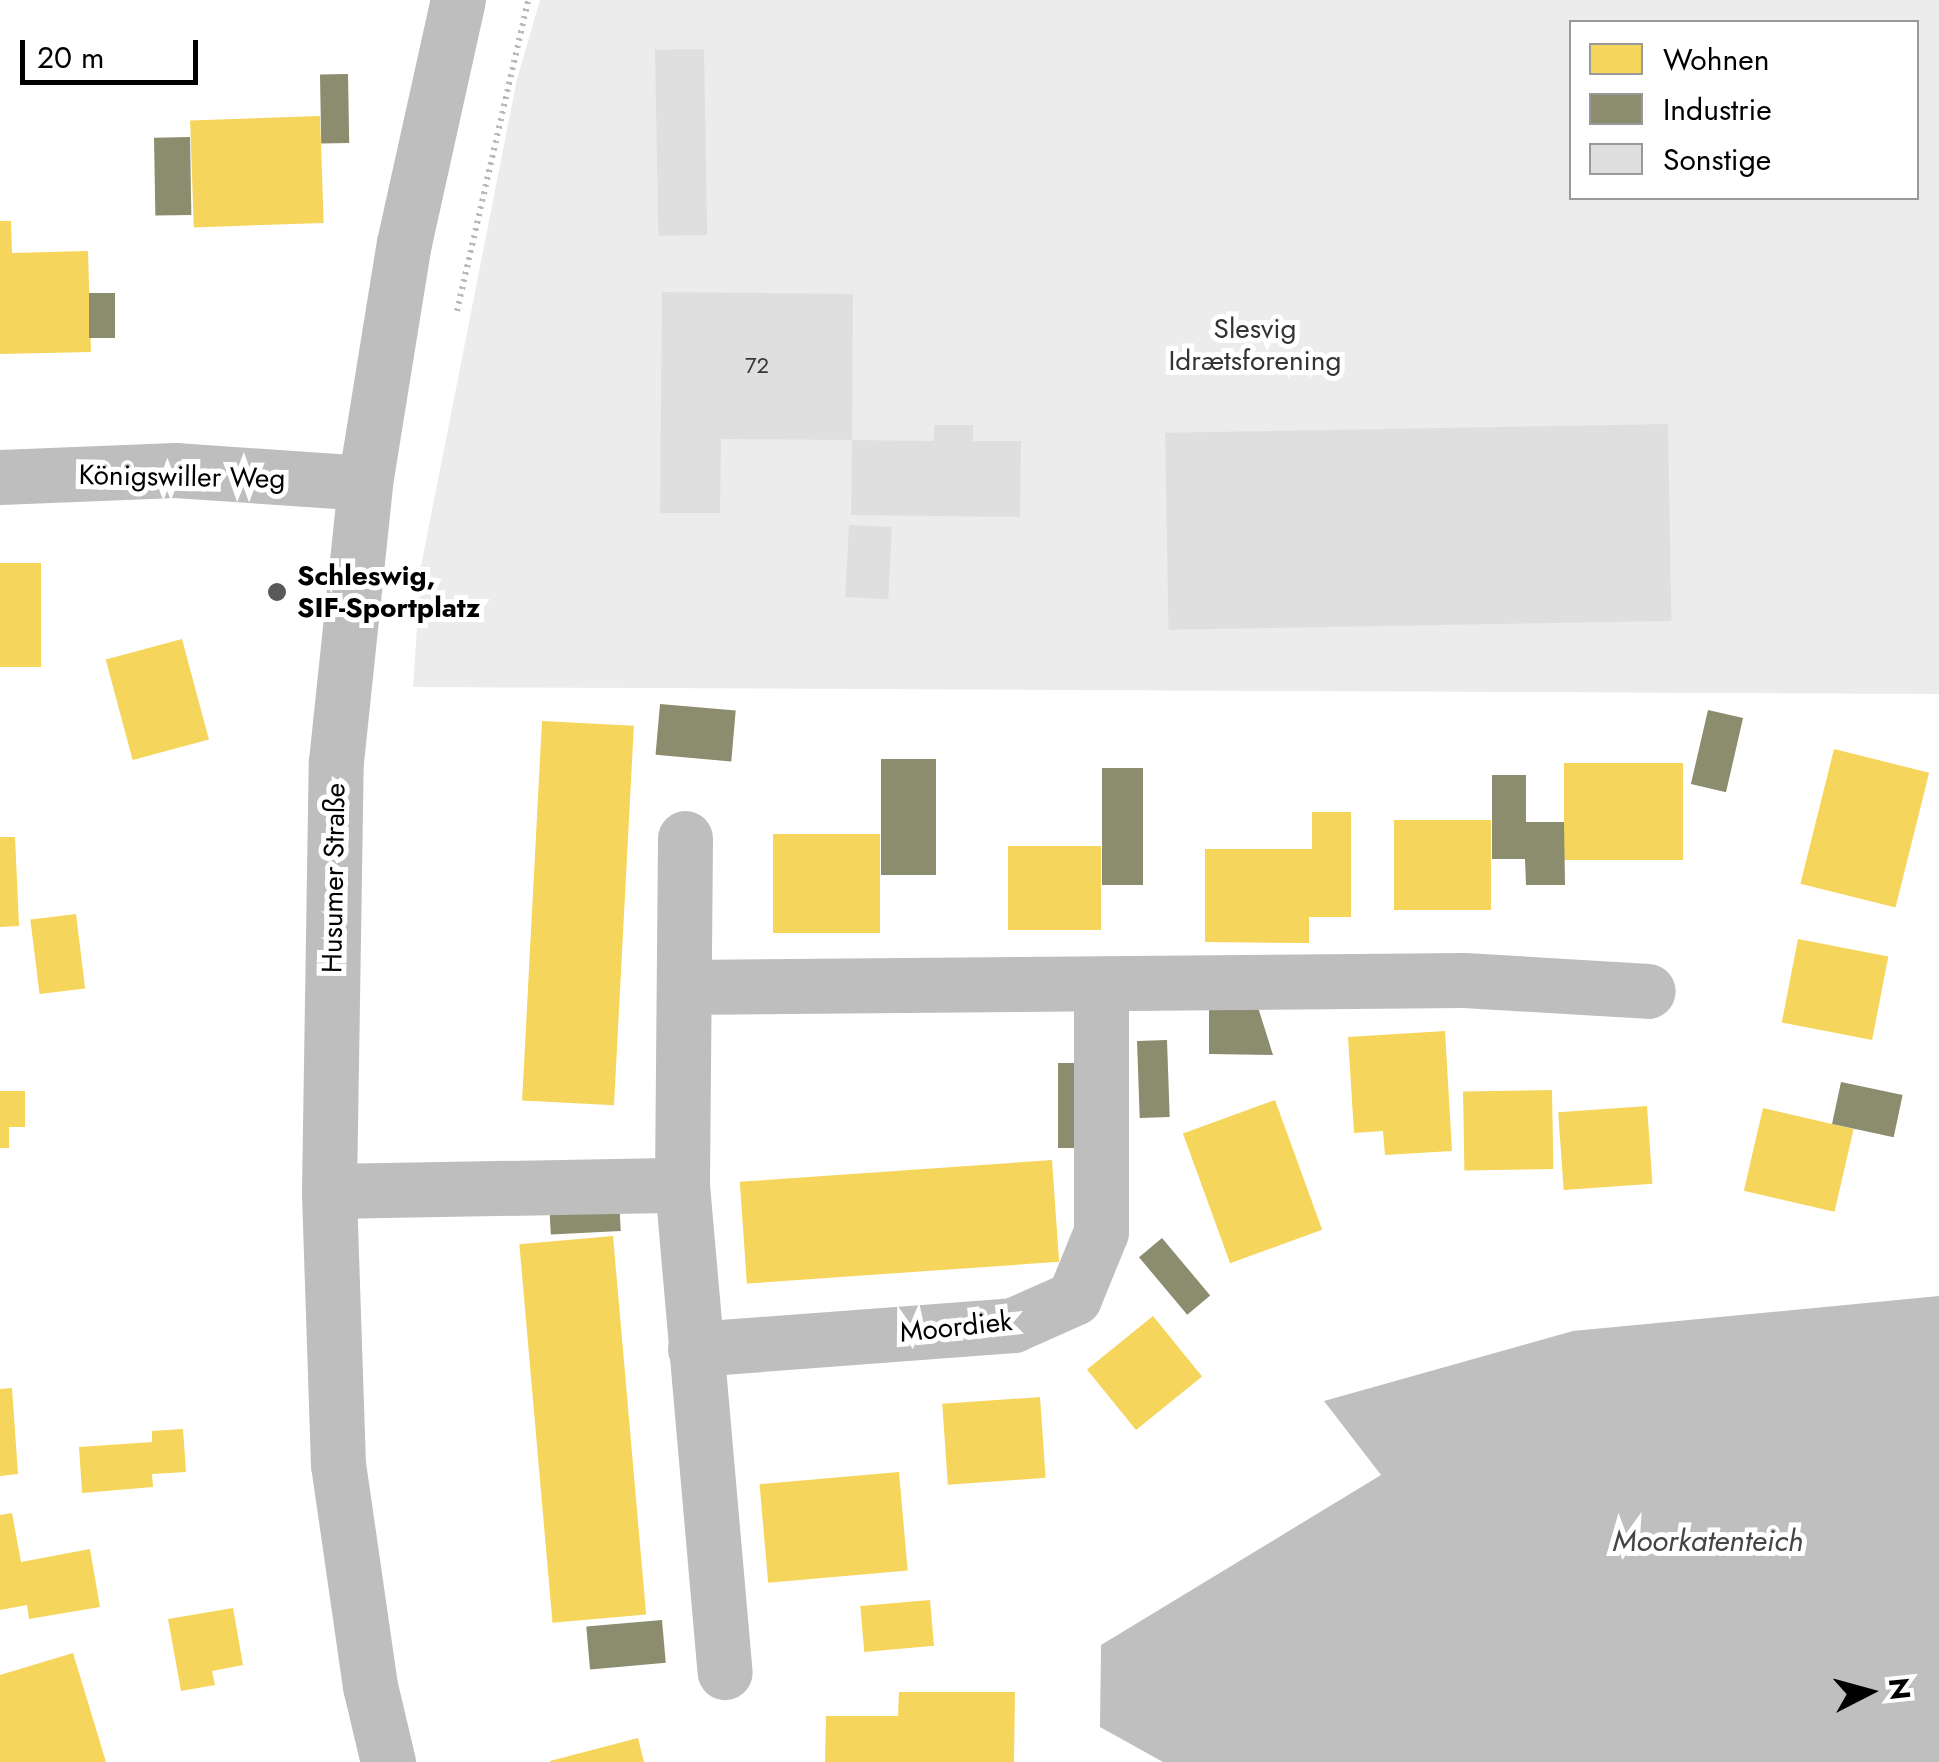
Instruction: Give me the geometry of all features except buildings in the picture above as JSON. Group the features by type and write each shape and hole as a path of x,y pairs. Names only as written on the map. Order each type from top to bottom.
{"street":[{"name":"Husumer Straße","path":"388,1762 370,1686 338,1465 328,1191 336,761 365,483 408,224 458,0"},
{"name":"Königswiller Weg","path":"0,477 175,470 365,483"},
{"path":"686,838 682,1185 725,1672"},
{"path":"684,987 1464,980 1648,991"},
{"name":"Moordiek","path":"695,1349 1013,1325 1074,1298 1101,1232 1101,985"},
{"path":"328,1191 682,1185"}],"path":[{"path":"452,329 528,0"}],"green space":[{"name":"Slesvig Idrætsforening","path":"540,0 1939,0 1939,694 413,687 421,566 517,79"}],"water":[{"name":"Moorkatenteich","path":"1939,1296 1939,1762 1163,1762 1100,1727 1101,1645 1381,1475 1324,1401 1573,1331"}],"place":[{"name":"Schleswig, SIF-Sportplatz","path":"277,592"}]}
